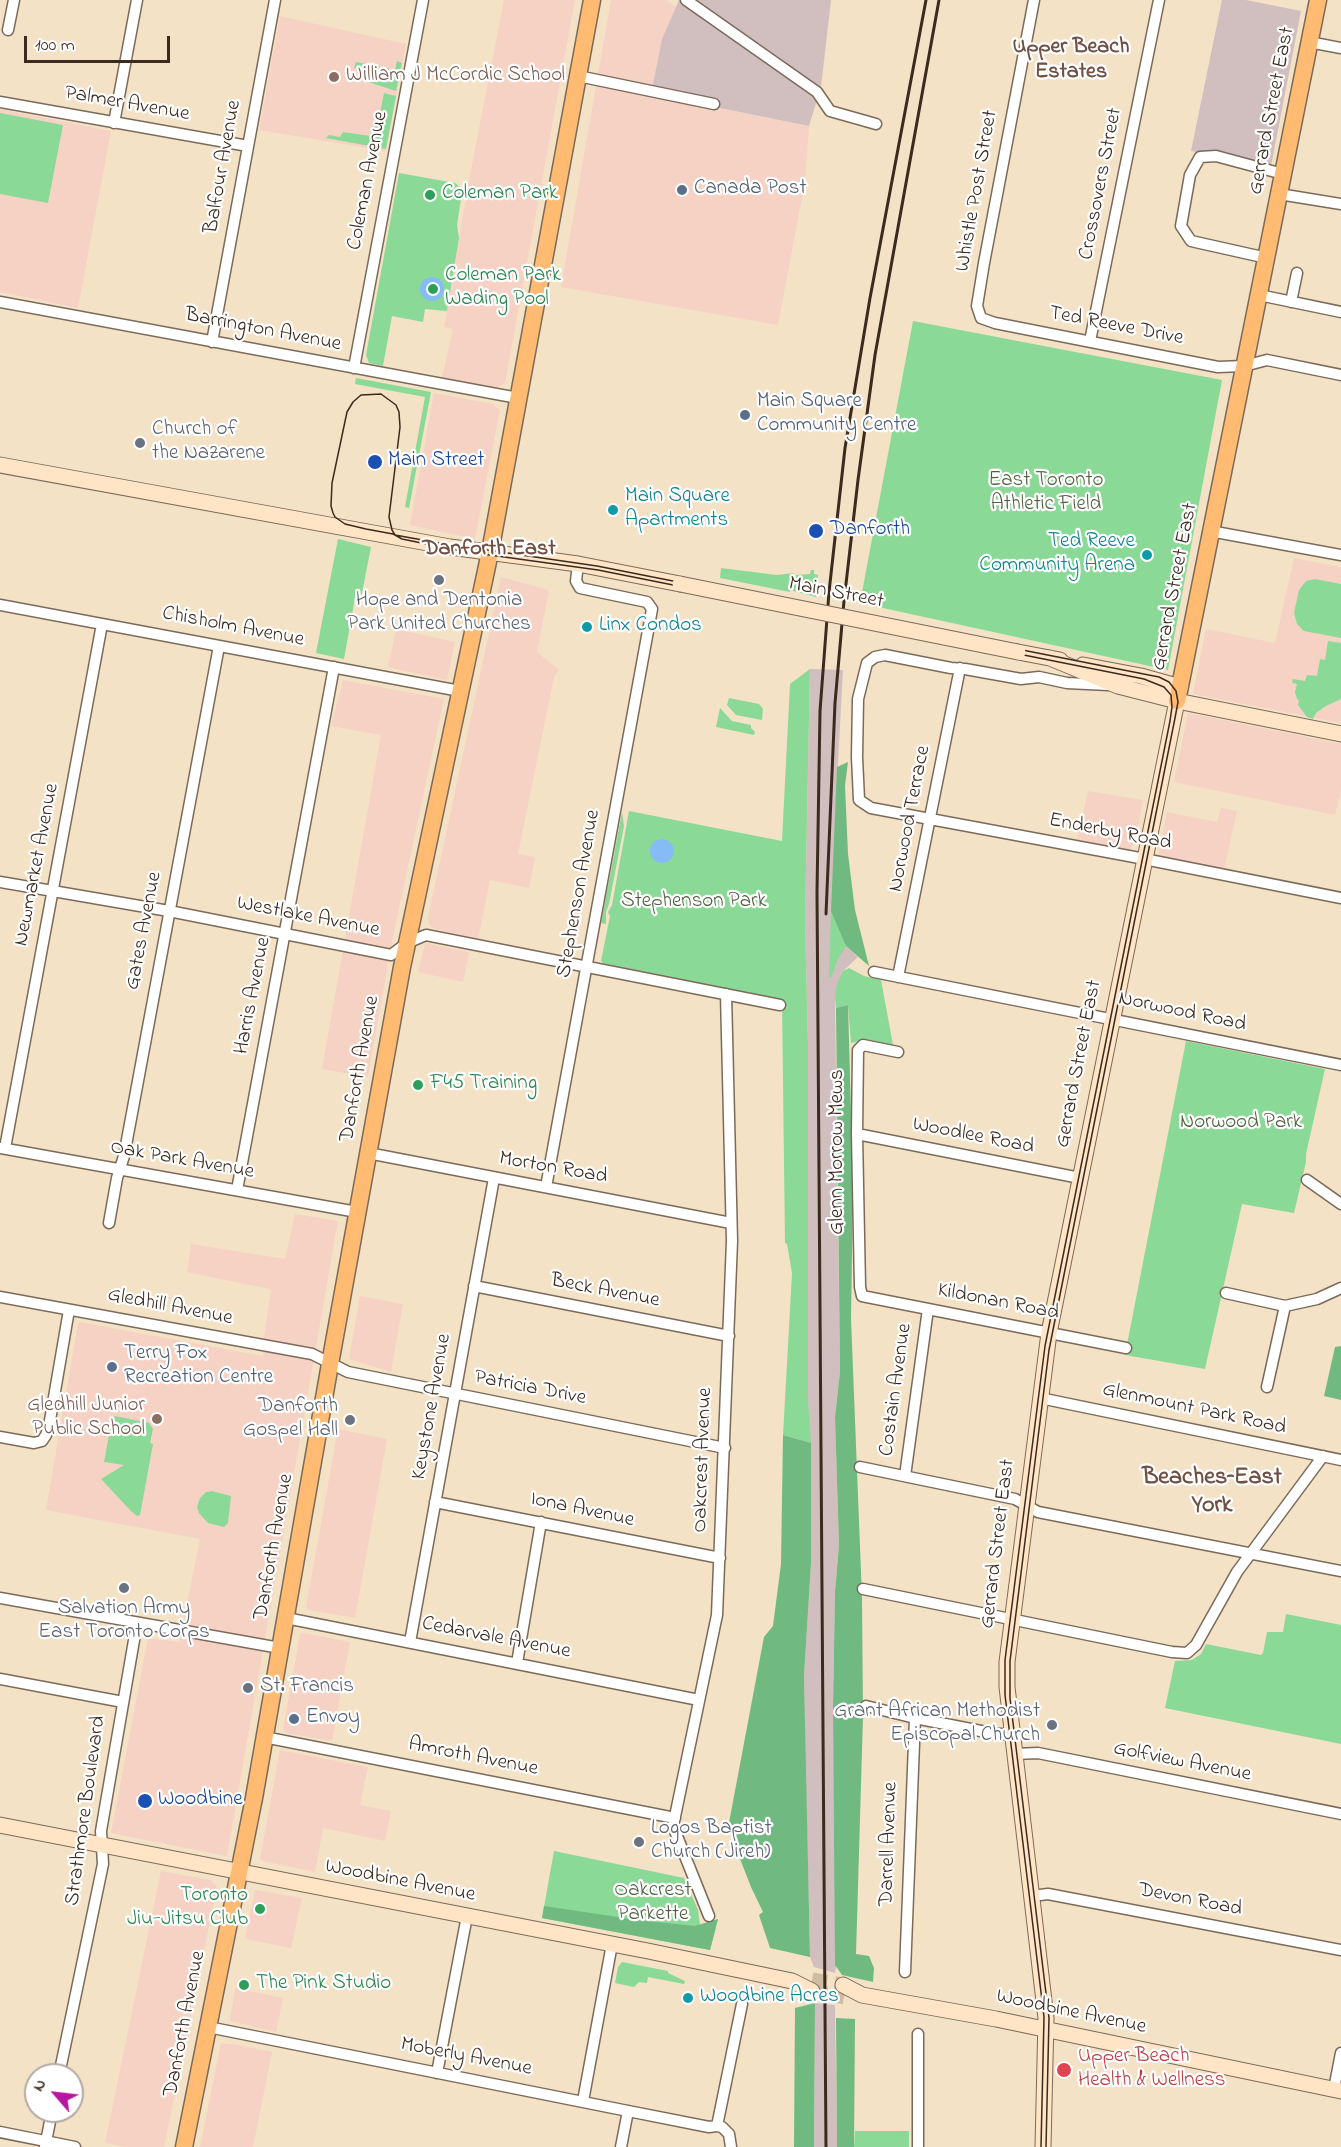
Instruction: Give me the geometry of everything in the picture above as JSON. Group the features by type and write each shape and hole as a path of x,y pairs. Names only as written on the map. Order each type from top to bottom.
{"main road":[{"name":"Danforth Avenue","path":"184,2147 264,1737 407,943 490,552 592,0"},
{"name":"Gerrard Street East","path":"1043,2147 1047,2030 1006,1674 1040,1398 1049,1334 1080,1178 1318,0"},
{"name":"Main Street","path":"0,465 338,527 578,564 1141,676 1178,694"},
{"name":"Main Street","path":"1050,658 1118,686 1178,694 1341,734"},
{"name":"Woodbine Avenue","path":"0,1825 812,1985"},
{"name":"Woodbine Avenue","path":"843,1991 1047,2030 1337,2090"}],"street":[{"path":"8,30 14,0"},
{"path":"114,123 137,0"},
{"name":"Balfour Avenue","path":"212,342 274,0"},
{"name":"Coleman Avenue","path":"354,369 423,0"},
{"path":"686,0 817,92 830,111 876,124"},
{"name":"Whistle Post Street","path":"981,318 977,306 1034,0"},
{"name":"Crossovers Street","path":"1090,341 1159,0"},
{"path":"1309,42 1341,48"},
{"path":"578,76 714,104"},
{"name":"Palmer Avenue","path":"0,102 248,146"},
{"path":"1267,258 1191,241 1181,226 1190,175 1200,157 1216,156 1283,174"},
{"path":"1279,194 1341,204"},
{"path":"1291,302 1297,273"},
{"path":"1259,295 1341,312"},
{"name":"Barrington Avenue","path":"0,302 518,398"},
{"name":"Ted Reeve Drive","path":"981,318 995,323 1218,367 1244,366 1267,360 1341,375"},
{"path":"1210,531 1341,555"},
{"name":"Stephenson Avenue","path":"546,1187 652,607 640,600 580,588 576,581 578,564"},
{"name":"Chisholm Avenue","path":"0,604 460,691"},
{"name":"Newmarket Avenue","path":"2,1148 53,892 102,624"},
{"name":"Gates Avenue","path":"108,1223 124,1156 219,645"},
{"name":"Main Street","path":"871,808 859,800 857,794 856,757 858,699 867,663 876,657 885,655 1021,679 1039,677 1118,686"},
{"name":"Harris Avenue","path":"237,1190 334,667"},
{"name":"Norwood Terrace","path":"898,977 960,668"},
{"name":"Enderby Road","path":"871,808 1341,898"},
{"name":"Westlake Avenue","path":"0,882 169,911 391,955 407,943 426,935 780,1005"},
{"name":"Norwood Road","path":"874,972 1341,1065"},
{"name":"Oakcrest Avenue","path":"709,1916 673,1826 717,1614 725,1448 731,1223 726,994"},
{"name":"Glenn Morrow Mews","path":"862,1296 857,1134 858,1050 863,1045 898,1052"},
{"name":"Woodlee Road","path":"857,1134 1080,1178"},
{"name":"Oak Park Avenue","path":"2,1148 357,1212"},
{"name":"Morton Road","path":"368,1153 731,1223"},
{"name":"Keystone Avenue","path":"410,1642 494,1178"},
{"path":"1307,1180 1341,1204"},
{"name":"Beck Avenue","path":"474,1286 729,1336"},
{"path":"1226,1293 1285,1306 1317,1299 1341,1288"},
{"name":"Kildonan Road","path":"862,1296 1126,1348"},
{"name":"Gledhill Avenue","path":"0,1297 312,1354 330,1364"},
{"path":"1267,1387 1285,1306"},
{"name":"Costain Avenue","path":"905,1476 928,1309"},
{"path":"0,1437 34,1443 42,1441 46,1436 69,1310"},
{"name":"Patricia Drive","path":"330,1364 348,1372 725,1448"},
{"name":"Glenmount Park Road","path":"1040,1398 1341,1460"},
{"path":"863,1589 1186,1653 1196,1646 1237,1572 1323,1456"},
{"path":"860,1467 1015,1499 1038,1512 1341,1571"},
{"name":"Iona Avenue","path":"435,1502 720,1558"},
{"path":"517,1663 541,1522"},
{"path":"0,1598 280,1648"},
{"name":"Cedarvale Avenue","path":"286,1618 699,1700"},
{"name":"Strathmore Boulevard","path":"61,2063 103,1863 101,1831 138,1623"},
{"path":"0,1679 123,1702"},
{"path":"866,1706 915,1718 999,1734 1012,1734"},
{"name":"Darrell Avenue","path":"905,1972 915,1718"},
{"name":"Amroth Avenue","path":"264,1737 675,1818"},
{"name":"Golfview Avenue","path":"1015,1754 1038,1753 1341,1814"},
{"name":"Devon Road","path":"1032,1896 1048,1894 1341,1950"},
{"path":"437,2073 467,1916"},
{"path":"583,2101 612,1944"},
{"path":"730,2147 729,2134 722,2127 717,2126 742,2004"},
{"name":"Moberly Avenue","path":"208,2027 709,2127 717,2126"},
{"path":"918,2034 918,2147"},
{"path":"1337,2090 1341,2053"},
{"path":"621,2147 628,2111"},
{"path":"45,2144 49,2123"},
{"path":"0,2132 45,2144 75,2147"}],"shaded area":[{"path":"504,0 575,0 505,383 497,388 442,378 453,329 444,327 469,180"},
{"path":"611,0 667,0 676,7 662,39 651,94 809,126 805,182 778,325 561,287"},
{"path":"679,0 831,0 821,87 809,126 651,94 662,39"},
{"path":"1222,0 1246,0 1301,11 1271,166 1191,151"},
{"name":"William J McCordic School","path":"280,16 406,44 386,151 259,130"},
{"path":"0,109 111,131 78,308 0,292"},
{"path":"434,393 493,404 500,410 475,539 410,525"},
{"path":"1294,558 1341,567 1341,723 1193,694 1206,629 1275,643"},
{"path":"501,577 549,590 537,652 559,670 554,677 518,854 535,857 529,888 490,880 478,939 435,929 429,925 428,918"},
{"path":"396,629 455,642 447,680 388,667"},
{"path":"810,669 843,670 836,800 846,946 858,957 843,971 835,997 840,1372 835,1417 839,1545 835,1592 833,1708 835,1973 814,1967 810,1957 806,1788 804,1676 811,1563 808,1399 808,1044 805,920"},
{"path":"343,680 444,699 392,941 368,1077 322,1069 381,735 331,726"},
{"path":"1188,713 1341,744 1341,790 1335,815 1174,782"},
{"path":"1088,791 1143,800 1135,843 1131,848 1127,850 1077,841"},
{"path":"1221,808 1237,811 1224,870 1158,857 1167,812 1217,822"},
{"path":"425,943 469,952 463,982 418,972"},
{"path":"295,1214 338,1221 227,1856 111,1833 148,1638 179,1642 200,1539 46,1510 78,1324 80,1322 263,1356 271,1291 187,1272 191,1244 285,1259"},
{"path":"360,1296 403,1304 391,1372 349,1359"},
{"path":"338,1429 387,1439 355,1618 309,1610 306,1607"},
{"path":"300,1634 350,1642 332,1741 286,1733 283,1729"},
{"path":"280,1750 368,1767 360,1805 391,1811 385,1841 323,1828 315,1872 260,1859"},
{"path":"161,1871 211,1880 217,1887 164,2147 126,2147 105,2143"},
{"path":"255,1890 302,1898 291,1948 245,1939"},
{"path":"235,1988 283,1998 276,2032 230,2021"},
{"path":"815,2003 835,2005 837,2147 814,2147"},
{"path":"221,2043 272,2052 253,2147 200,2147"}],"green space":[{"path":"397,61 402,63 396,91 359,79 365,79 367,71 354,68 356,62 395,70"},
{"path":"384,93 396,96 386,149 326,138 329,135 340,137 343,132 370,136 375,134 375,121 379,119 376,117 380,113"},
{"path":"0,113 63,125 48,203 0,194"},
{"name":"Coleman Park","path":"399,173 455,183 460,187 462,192 457,225 459,238 447,311 425,309 423,322 392,316 383,366 369,363 366,355"},
{"name":"East Toronto Athletic Field","path":"913,321 1222,380 1168,670 860,603"},
{"path":"356,378 431,392 409,508 405,507 425,397 355,384"},
{"path":"338,539 371,547 361,598 355,598 344,659 316,653"},
{"path":"721,568 777,575 794,573 790,592 720,578"},
{"path":"811,570 818,575 816,597 793,591 796,575 810,574"},
{"path":"1315,579 1341,584 1341,638 1304,631 1297,624 1294,613 1299,590 1306,581"},
{"path":"1328,641 1341,643 1341,699 1316,713 1313,719 1307,717 1298,705 1299,700 1295,692 1297,684 1292,683 1293,679 1305,681 1307,675 1317,676 1320,659 1325,660"},
{"name":"Stephenson Park","path":"810,669 805,920 808,1044 808,1399 811,1443 783,1435 792,1273 785,1243 782,1001 606,966 601,961 610,916 608,912 612,905 629,811 782,841 790,684"},
{"path":"729,698 759,704 763,709 762,720 736,715 727,705"},
{"path":"720,708 732,721 751,725 755,732 754,735 716,727"},
{"path":"848,762 845,786 848,854 855,910 869,966 846,946 831,911 837,767"},
{"path":"622,812 624,826 606,912 606,924 601,923"},
{"path":"831,911 846,946 831,978 829,977"},
{"path":"849,968 864,976 881,980 893,1045 883,1046 860,1041 851,1043 848,1005 836,1008 835,997 837,984 843,971"},
{"path":"848,1005 853,1187 851,1319 862,1597 863,1716 856,1954 869,1956 874,1968 873,1982 842,1975 835,1965 833,1708 835,1592 839,1545 835,1417 840,1372 836,1008"},
{"name":"Norwood Park","path":"1186,1041 1325,1069 1294,1213 1242,1204 1205,1369 1125,1355"},
{"path":"1341,1346 1341,1400 1324,1396 1335,1347"},
{"path":"115,1416 149,1423 153,1429 150,1443 153,1444 140,1515 137,1516 101,1479 124,1465 104,1462 112,1419"},
{"path":"783,1435 811,1443 811,1563 804,1676 810,1957 770,1948 759,1915 763,1912 728,1828 764,1637 773,1626 781,1564"},
{"path":"212,1491 231,1496 228,1523 224,1527 208,1523 197,1507 200,1498 206,1492"},
{"path":"1286,1614 1341,1625 1341,1744 1165,1708 1175,1661 1192,1660 1201,1654 1206,1644 1261,1655 1267,1632 1283,1632"},
{"name":"Oakcrest Parkette","path":"554,1851 684,1878 698,1910 700,1925 718,1919 710,1950 542,1918"},
{"path":"544,1906 695,1926 718,1919 710,1950 542,1918"},
{"path":"622,1962 668,1971 685,1981 684,1984 648,1977 647,1983 639,1982 634,1987 615,1983 618,1967"},
{"path":"815,2003 814,2147 794,2147 795,2008"},
{"path":"836,2018 855,2019 854,2147 837,2147"},
{"path":"855,2131 909,2131 909,2147 854,2147"}],"water":[{"name":"Coleman Park Wading Pool","path":"432,277 441,280 444,289 441,298 432,301 423,298 420,289 423,280"},
{"path":"662,839 671,842 674,851 671,860 662,863 653,860 650,851 653,842"}],"tunnel":[{"path":"812,1980 843,1985"},
{"path":"812,1991 844,1997"}],"tram line":[{"path":"1041,2147 1044,2017 1005,1695 1005,1660 1045,1346 1170,721 1171,695 1164,687 1144,679 598,570 461,551 402,539 395,535 392,530 389,517 400,427 399,412 396,405 381,394 361,395 347,412 332,483 333,513 345,524 395,535 439,543 597,566 1159,677 1169,682 1176,691 1178,702 1175,718 1049,1350 1010,1661 1010,1698 1049,2018 1046,2147"}],"railway":[{"path":"826,2147 817,892 820,711 829,592 845,448 870,298 926,0"},
{"path":"826,914 835,703 858,480 875,355 939,0"}],"place":[{"name":"William J McCordic School","path":"334,77"},
{"name":"Canada Post","path":"682,190"},
{"name":"Coleman Park","path":"430,195"},
{"name":"Coleman Park Wading Pool","path":"433,289"},
{"name":"Main Square Community Centre","path":"745,415"},
{"name":"Church of the Nazarene","path":"140,443"},
{"name":"Main Street","path":"375,462"},
{"name":"Main Square Apartments","path":"613,510"},
{"name":"Danforth","path":"816,531"},
{"name":"Ted Reeve Community Arena","path":"1147,555"},
{"name":"Hope and Dentonia Park United Churches","path":"439,580"},
{"name":"Linx Condos","path":"587,627"},
{"name":"F45 Training","path":"418,1085"},
{"name":"Terry Fox Recreation Centre","path":"112,1367"},
{"name":"Gledhill Junior Public School","path":"157,1419"},
{"name":"Danforth Gospel Hall","path":"350,1420"},
{"name":"Salvation Army East Toronto Corps","path":"124,1588"},
{"name":"St. Francis","path":"248,1688"},
{"name":"Envoy","path":"294,1719"},
{"name":"Grant African Methodist Episcopal Church","path":"1052,1725"},
{"name":"Woodbine","path":"145,1801"},
{"name":"Logos Baptist Church (Jireh)","path":"639,1842"},
{"name":"Toronto Jiu-Jitsu Club","path":"260,1909"},
{"name":"The Pink Studio","path":"244,1985"},
{"name":"Woodbine Acres","path":"688,1998"},
{"name":"Upper Beach Health & Wellness","path":"1064,2070"}],"district":[{"name":"Upper Beach Estates","path":"1071,60"},
{"name":"Danforth East","path":"489,550"},
{"name":"Beaches–East York","path":"1212,1493"}]}
